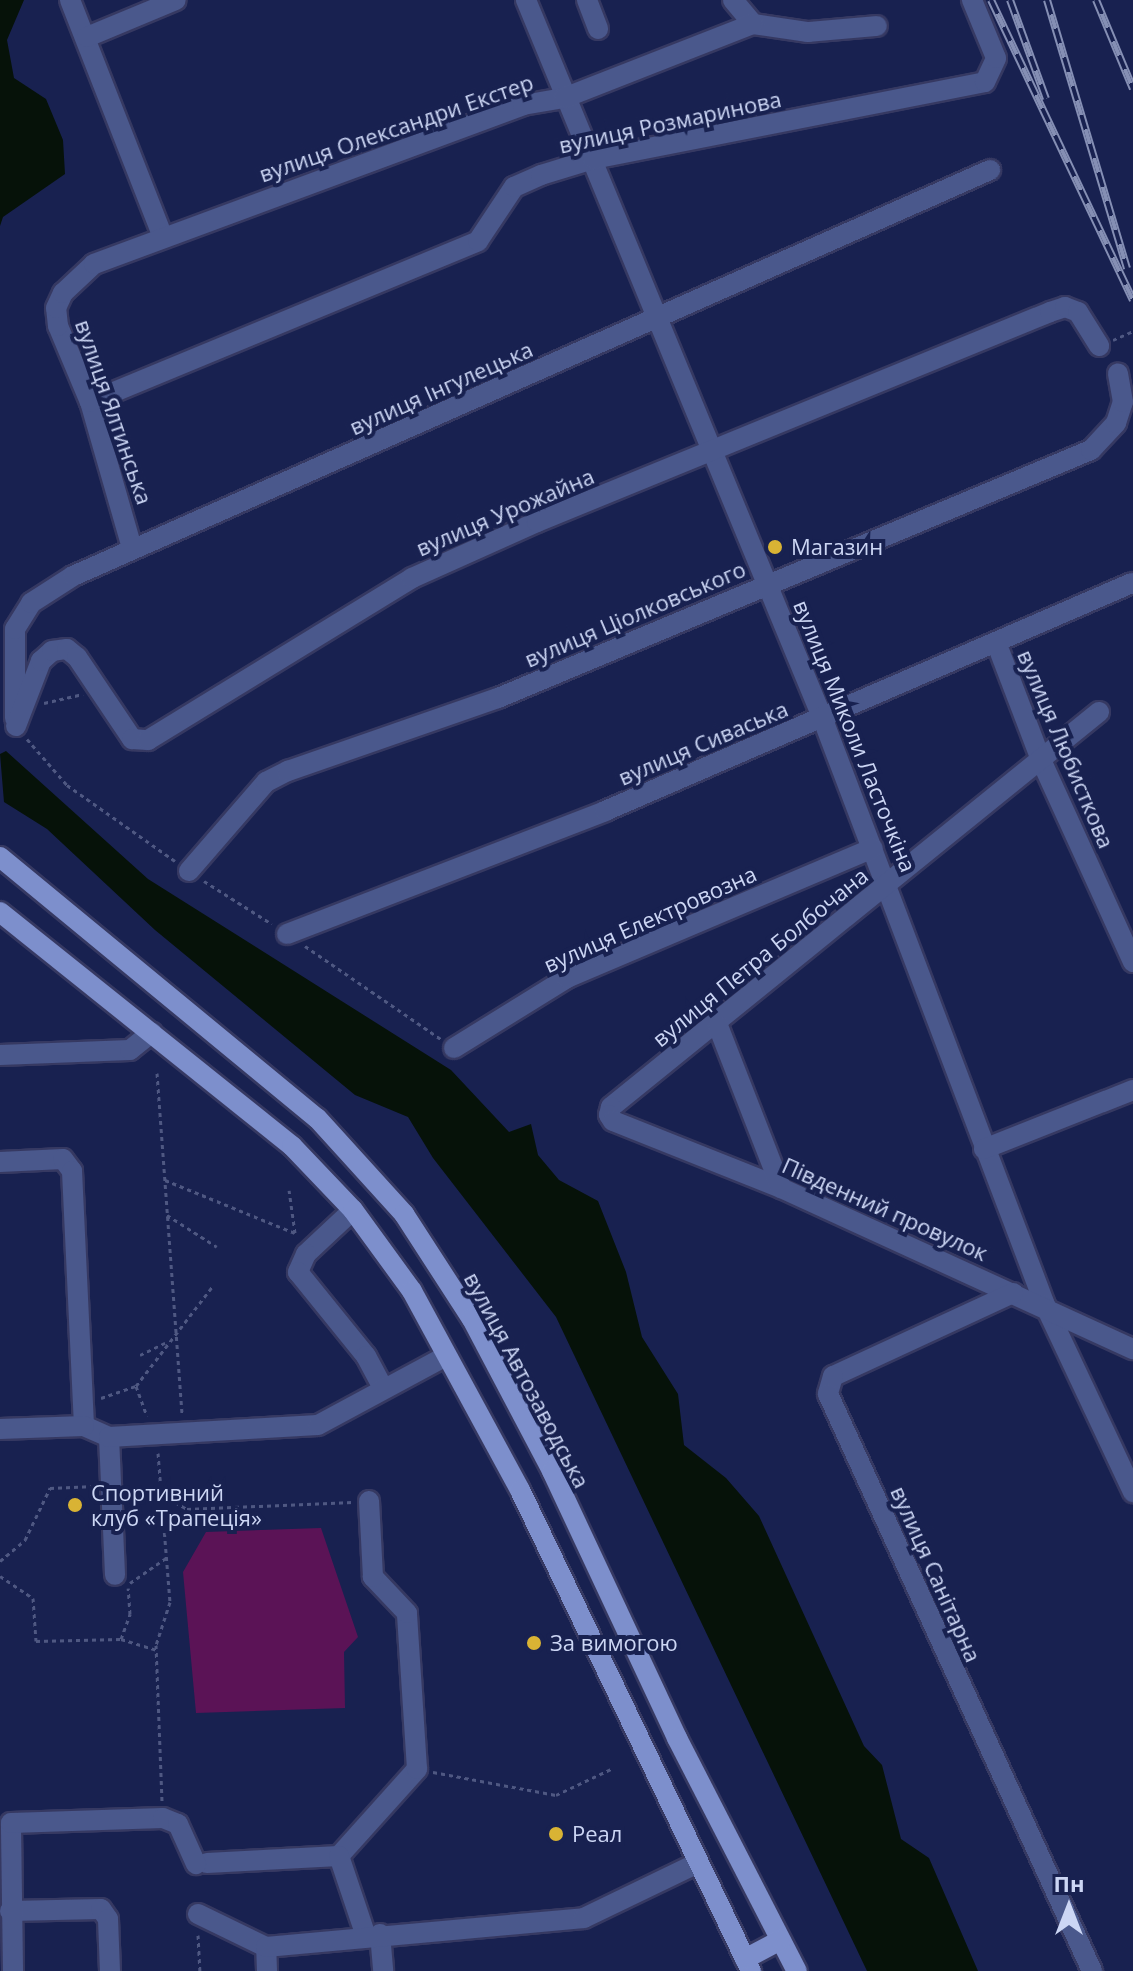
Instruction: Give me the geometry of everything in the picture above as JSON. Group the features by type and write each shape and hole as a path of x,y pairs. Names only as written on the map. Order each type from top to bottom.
{"main road":[{"name":"вулиця Автозаводська","path":"0,857 317,1118 404,1214 472,1319 552,1471 677,1738 797,1971"},
{"path":"0,912 292,1146 353,1210 412,1291 520,1490 748,1965 780,1940"},
{"path":"520,1490 552,1471"}],"street":[{"path":"70,0 163,237"},
{"path":"87,37 176,0"},
{"name":"вулиця Миколи Ласточкіна","path":"526,0 822,717 888,883 984,1149 1045,1305 1133,1492"},
{"path":"587,0 598,29"},
{"path":"733,0 753,24 808,32 877,26"},
{"name":"вулиця Розмаринова","path":"90,402 478,241 514,187 593,159 985,82 996,58 972,0"},
{"name":"вулиця Олександри Екстер","path":"63,293 94,264 163,237 523,105 564,98 753,24"},
{"name":"вулиця Інгулецька","path":"16,726 15,629 31,603 132,548 658,319 990,170"},
{"name":"вулиця Ялтинська","path":"63,293 56,308 58,326 90,402 132,548"},
{"name":"вулиця Урожайна","path":"16,726 41,661 52,651 67,649 77,657 132,739 148,740 412,578 711,451 1065,307 1078,312 1099,346"},
{"name":"вулиця Ціолковського","path":"189,871 266,782 288,771 498,698 1091,450 1116,423 1123,402 1118,373"},
{"name":"вулиця Сиваська","path":"287,934 605,811 1132,583"},
{"name":"вулиця Любисткова","path":"996,642 1041,760 1133,962"},
{"name":"вулиця Петра Болбочана","path":"613,1121 611,1107 718,1026 1099,712"},
{"name":"вулиця Електровозна","path":"454,1048 567,978 873,848"},
{"path":"718,1026 781,1188"},
{"path":"0,1055 130,1050 152,1032"},
{"path":"984,1149 1133,1090"},
{"name":"Південний провулок","path":"613,1121 781,1188 1045,1305 1133,1349"},
{"path":"0,1162 63,1159 69,1163 84,1426"},
{"path":"353,1210 306,1254 298,1272 366,1356 383,1388"},
{"name":"вулиця Санітарна","path":"1013,1293 833,1376 828,1394 1092,1971"},
{"path":"0,1429 84,1426 109,1437 318,1425 446,1356"},
{"path":"109,1437 115,1575"},
{"path":"13,1971 11,1823 163,1818 178,1824 202,1864 339,1856 417,1769 407,1613 373,1577 369,1501"},
{"path":"339,1856 373,1935 383,1971"},
{"path":"198,1914 266,1947 584,1918 698,1863"},
{"path":"10,1911 101,1909 108,1919 110,1971"},
{"path":"266,1947 267,1971"}],"path":[{"path":"40,703 68,701 93,692 106,699"},
{"path":"16,726 67,785 189,871 454,1048"},
{"path":"157,1073 183,1433"},
{"path":"165,1180 295,1233 289,1190"},
{"path":"167,1215 217,1247"},
{"path":"83,1405 136,1386 212,1287"},
{"path":"140,1355 168,1341"},
{"path":"136,1386 138,1402 157,1435 170,1602 156,1650 163,1818"},
{"path":"0,1561 25,1540 50,1488 111,1486"},
{"path":"161,1494 187,1509 369,1501"},
{"path":"121,1639 130,1614 127,1583 166,1558"},
{"path":"0,1576 33,1598 36,1641 121,1639 156,1650"},
{"path":"417,1769 556,1795 613,1768"}],"shaded area":[{"path":"0,0 24,0 7,40 14,78 46,99 63,140 65,174 3,217 0,226"},
{"path":"6,751 148,879 451,1070 509,1132 531,1124 538,1155 559,1180 598,1201 626,1272 642,1337 678,1394 684,1445 726,1478 759,1516 864,1746 882,1765 901,1839 929,1858 978,1971 867,1971 556,1317 433,1158 408,1117 355,1095 155,930 47,829 4,802 0,754"},
{"path":"321,1528 358,1637 344,1652 345,1708 196,1713 183,1572 206,1532"}],"railway":[{"path":"991,0 1133,300"},
{"path":"1010,0 1046,99"},
{"path":"1047,0 1127,268"},
{"path":"1096,0 1133,89"}],"place":[{"name":"Магазин","path":"775,547"},
{"name":"Спортивний клуб «Трапеція»","path":"75,1505"},
{"name":"За вимогою","path":"534,1643"},
{"name":"Реал","path":"556,1834"}]}
